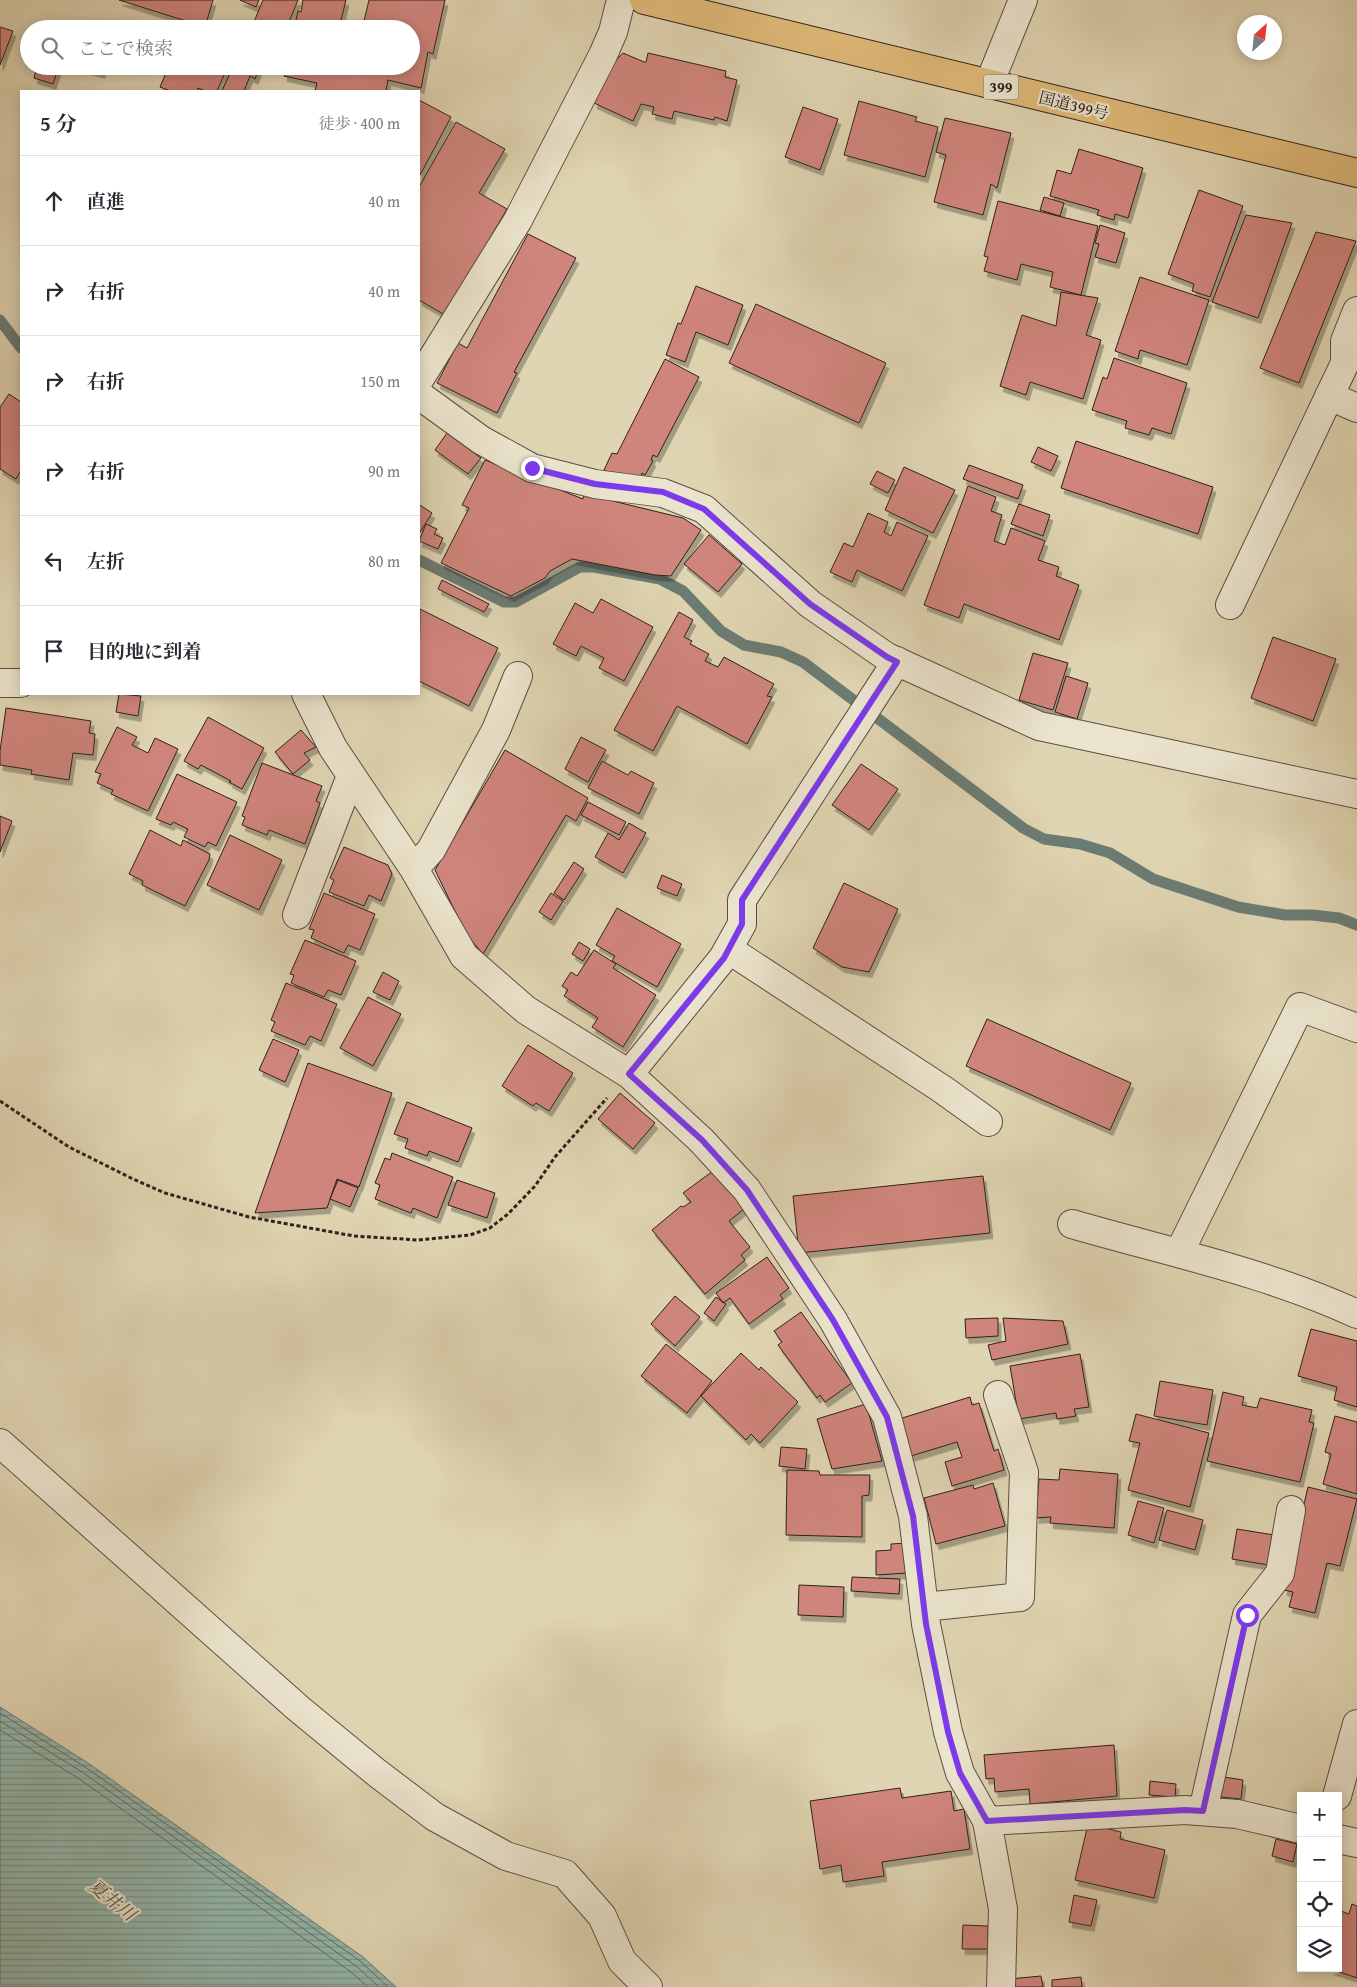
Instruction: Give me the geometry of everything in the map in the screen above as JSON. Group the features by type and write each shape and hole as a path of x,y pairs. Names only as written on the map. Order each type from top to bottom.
{"highway":[{"name":"国道399号","path":"644,0 1357,173"}],"street":[{"path":"420,378 518,220 603,55 613,32 621,0"},
{"path":"989,84 1023,0"},
{"path":"1230,605 1345,363 1345,341 1357,310"},
{"path":"420,396 481,440 532,468 595,484 663,492 704,509 810,604 887,657 1039,726 1357,794"},
{"path":"1329,396 1357,408"},
{"path":"629,1074 724,958 742,924 742,900 897,662"},
{"path":"414,869 431,850 496,730 518,676"},
{"path":"0,683 20,683"},
{"path":"306,695 332,748 414,869 464,956 526,1010 629,1074 702,1140 747,1190 833,1320 887,1417 913,1516 924,1607 948,1732 960,1773 987,1821 1002,1909 1001,1987"},
{"path":"298,915 351,776"},
{"path":"728,949 942,1089 988,1122"},
{"path":"1179,1253 1300,1007 1357,1028"},
{"path":"1072,1224 1179,1253 1308,1293 1357,1314"},
{"path":"924,1607 1020,1597 1024,1472 998,1396"},
{"path":"0,1442 299,1709 377,1773 435,1817 506,1856 565,1874 602,1916 622,1961 648,1987"},
{"path":"1203,1811 1247,1615 1280,1574 1291,1510"},
{"path":"1337,1792 1357,1724"},
{"path":"987,1821 1185,1810 1237,1814 1297,1828"},
{"path":"1342,1840 1357,1843"}],"path":[{"path":"0,1101 69,1147 165,1193 249,1217 354,1236 418,1240 470,1235 490,1228 508,1214 536,1186 555,1157 629,1074"}],"water":[{"name":"夏井川","path":"0,1707 88,1763 363,1957 396,1987 0,1987"}],"building":[{"path":"119,0 213,0 207,20 183,20"},
{"path":"240,0 259,0 256,7"},
{"path":"263,0 298,0 290,20 255,20"},
{"path":"303,0 346,0 341,20 296,20 298,11 301,12"},
{"path":"369,0 445,0 433,54 428,52 421,88 388,80 386,90 315,90 317,83 284,76 420,75 420,20 364,20"},
{"path":"0,27 13,31 0,65"},
{"path":"623,53 644,62 646,62 648,53 726,71 725,77 737,80 727,121 715,117 714,120 674,111 672,119 652,114 654,107 641,104 633,121 594,103 613,63"},
{"path":"35,75 56,75 53,84 34,78"},
{"path":"165,75 224,75 217,90 203,90 198,88 197,90 168,90 160,87"},
{"path":"229,75 257,75 255,79 250,76 244,90 222,90"},
{"path":"420,101 451,117 420,175"},
{"path":"859,101 917,117 915,121 938,127 925,177 844,155"},
{"path":"803,107 838,119 820,170 785,157"},
{"path":"945,118 1011,133 997,188 991,184 983,215 934,202 946,155 936,152"},
{"path":"456,122 505,149 479,193 507,209 445,315 420,301 420,185"},
{"path":"1079,149 1143,168 1128,218 1115,214 1114,220 1097,215 1099,210 1050,196 1057,170 1071,174"},
{"path":"1199,190 1243,206 1210,297 1192,291 1194,284 1168,274"},
{"path":"1044,197 1064,203 1060,216 1040,210"},
{"path":"998,201 1098,226 1081,295 1050,287 1053,272 1021,264 1017,280 984,271 988,257 984,256"},
{"path":"1246,215 1292,223 1258,318 1212,302"},
{"path":"1100,225 1125,233 1116,263 1095,257 1099,244 1095,243"},
{"path":"1316,232 1356,241 1299,383 1260,368"},
{"path":"528,234 576,258 514,372 517,373 497,413 437,383 458,343 467,348"},
{"path":"1140,277 1209,300 1187,365 1140,350 1138,359 1115,351"},
{"path":"696,286 743,305 728,345 696,332 685,362 666,355 678,323 681,324"},
{"path":"1061,292 1098,298 1086,335 1101,340 1083,399 1030,382 1026,395 1000,386 1022,315 1056,326"},
{"path":"756,304 886,363 859,423 729,363"},
{"path":"1114,358 1187,383 1171,434 1152,428 1149,435 1125,428 1127,421 1092,410 1103,377 1107,379"},
{"path":"665,359 699,377 657,457 653,455 651,460 653,461 645,475 642,473 639,480 619,477 604,470 612,453 617,454"},
{"path":"9,394 20,401 20,472 16,479 0,469 0,407"},
{"path":"447,433 481,458 468,474 435,450"},
{"path":"1076,441 1213,487 1198,534 1061,488"},
{"path":"1038,447 1058,456 1051,471 1031,462"},
{"path":"485,460 583,499 584,494 683,518 701,530 671,576 655,575 572,559 550,571 545,578 511,596 441,563 469,508 462,505"},
{"path":"969,465 1023,485 1018,499 963,479"},
{"path":"904,467 955,490 933,533 885,510"},
{"path":"877,471 895,480 888,493 870,484"},
{"path":"968,486 996,497 991,511 1002,515 994,541 1005,545 1011,528 1045,541 1038,560 1059,567 1056,576 1079,585 1059,640 964,604 959,618 924,605"},
{"path":"1019,504 1050,515 1043,536 1011,524"},
{"path":"420,505 432,513 420,532"},
{"path":"868,513 888,522 884,532 891,536 897,522 928,536 902,591 857,570 852,582 830,572 844,543 853,547"},
{"path":"426,524 437,529 434,534 443,538 438,549 420,541"},
{"path":"709,535 742,564 718,592 684,564"},
{"path":"442,580 489,604 484,612 438,589"},
{"path":"601,599 653,627 624,681 599,668 604,658 581,646 576,656 553,644 575,603 593,613"},
{"path":"420,609 498,648 469,706 420,682"},
{"path":"679,612 693,620 684,637 692,641 690,644 709,654 705,661 718,667 724,657 774,684 767,696 772,697 747,744 677,706 653,751 614,730"},
{"path":"1273,637 1336,659 1313,721 1251,698"},
{"path":"1033,653 1068,663 1053,710 1019,700"},
{"path":"1066,676 1088,683 1077,719 1055,712"},
{"path":"119,695 141,696 138,716 116,712"},
{"path":"6,708 91,721 89,733 95,734 93,755 73,753 69,780 31,774 32,770 0,765"},
{"path":"208,717 264,748 242,789 201,765 198,769 184,761"},
{"path":"117,727 137,737 132,745 148,753 155,738 178,749 148,811 111,794 113,790 97,783 101,774 95,772"},
{"path":"301,730 316,747 304,753 310,760 293,774 275,752"},
{"path":"581,737 606,750 588,782 565,769"},
{"path":"505,750 588,798 576,821 566,815 483,954 466,934 435,870"},
{"path":"602,761 628,775 631,771 654,783 639,814 588,788"},
{"path":"262,763 322,786 316,801 320,803 305,844 269,830 267,835 242,825 245,817 242,816"},
{"path":"861,764 898,789 869,830 832,805"},
{"path":"177,774 237,802 216,846 208,842 205,847 184,837 188,829 173,822 171,825 156,819"},
{"path":"588,802 626,822 619,835 581,815"},
{"path":"0,816 12,821 0,852"},
{"path":"629,823 646,833 623,873 595,857 608,833 619,840"},
{"path":"150,830 181,846 183,840 210,854 209,860 185,906 142,885 143,881 129,874"},
{"path":"230,835 282,860 259,910 207,885"},
{"path":"344,847 388,865 392,874 381,901 369,895 364,906 329,892 334,880 330,878"},
{"path":"574,862 584,869 564,900 554,893"},
{"path":"662,875 682,884 677,896 657,888"},
{"path":"844,883 898,909 869,972 842,967 813,948"},
{"path":"324,893 375,914 360,950 348,945 344,953 311,938 314,930 309,929"},
{"path":"551,893 563,901 551,920 539,912"},
{"path":"617,908 681,944 657,987 612,961 615,956 596,945"},
{"path":"305,940 356,961 341,995 328,990 324,997 291,983 294,975 290,974"},
{"path":"579,942 590,949 583,961 572,954"},
{"path":"594,950 616,964 613,968 656,995 623,1047 592,1027 598,1018 564,996 568,990 562,986 571,972 577,976"},
{"path":"383,972 399,981 390,1000 373,992"},
{"path":"286,983 337,1004 321,1041 310,1036 305,1045 271,1031 275,1022 271,1020"},
{"path":"368,997 401,1014 373,1066 340,1048"},
{"path":"987,1019 1131,1083 1110,1130 966,1066"},
{"path":"273,1039 299,1050 285,1082 259,1070"},
{"path":"528,1045 573,1073 549,1111 536,1103 533,1106 502,1086"},
{"path":"308,1063 392,1093 359,1187 337,1179 327,1208 255,1213"},
{"path":"620,1093 655,1123 633,1149 598,1119"},
{"path":"407,1102 472,1128 458,1162 429,1151 427,1156 405,1148 408,1139 394,1134"},
{"path":"392,1153 453,1177 437,1218 413,1208 411,1213 375,1199 380,1185 375,1183 385,1158 390,1160"},
{"path":"713,1171 744,1209 729,1221 750,1247 741,1255 745,1260 705,1294 652,1230 681,1206 683,1207 691,1202 683,1193"},
{"path":"983,1176 990,1233 799,1253 793,1196"},
{"path":"338,1180 358,1188 350,1207 330,1199"},
{"path":"457,1180 495,1193 487,1218 448,1205"},
{"path":"767,1257 789,1288 780,1295 783,1299 749,1324 730,1298 723,1303 716,1293"},
{"path":"675,1296 700,1317 675,1346 651,1324"},
{"path":"716,1297 726,1304 714,1321 704,1313"},
{"path":"801,1312 852,1383 825,1402 820,1395 817,1398 778,1345 782,1342 774,1331"},
{"path":"998,1318 998,1336 966,1338 965,1319"},
{"path":"1003,1318 1063,1321 1068,1344 992,1360 988,1345 1006,1341"},
{"path":"1311,1329 1357,1341 1357,1407 1334,1400 1337,1387 1298,1376"},
{"path":"666,1344 712,1381 687,1413 641,1376"},
{"path":"741,1353 759,1370 761,1367 798,1402 760,1443 751,1434 746,1440 701,1396"},
{"path":"1080,1354 1089,1407 1074,1409 1076,1416 1057,1419 1056,1413 1019,1419 1010,1366"},
{"path":"1160,1381 1213,1390 1207,1425 1154,1416"},
{"path":"1223,1392 1244,1397 1242,1405 1257,1408 1260,1398 1312,1410 1309,1422 1314,1423 1300,1482 1207,1461"},
{"path":"970,1397 972,1405 979,1403 994,1451 998,1449 1004,1470 952,1486 945,1462 962,1457 957,1442 911,1456 899,1419"},
{"path":"866,1404 882,1461 832,1469 817,1419"},
{"path":"1136,1414 1209,1433 1190,1507 1128,1490 1140,1443 1129,1441"},
{"path":"1335,1416 1357,1422 1357,1494 1323,1484 1331,1454 1325,1452"},
{"path":"781,1447 807,1449 805,1469 779,1466"},
{"path":"1060,1469 1118,1474 1114,1528 1050,1523 1051,1517 1036,1518 1039,1479 1059,1480"},
{"path":"787,1470 819,1471 820,1475 870,1475 869,1495 862,1496 862,1537 786,1535"},
{"path":"993,1483 1005,1526 936,1544 924,1498 973,1485 974,1489"},
{"path":"1308,1487 1357,1499 1340,1566 1327,1563 1315,1613 1289,1607 1293,1592 1284,1590"},
{"path":"1138,1501 1164,1508 1154,1543 1128,1535"},
{"path":"1167,1510 1203,1520 1195,1550 1159,1540"},
{"path":"1237,1529 1274,1535 1269,1565 1232,1559"},
{"path":"907,1543 908,1573 876,1575 876,1551 891,1550 891,1544"},
{"path":"852,1577 900,1579 899,1594 851,1591"},
{"path":"799,1585 844,1587 843,1617 798,1615"},
{"path":"1114,1745 1117,1796 1030,1804 1029,1789 995,1792 994,1778 986,1779 984,1755"},
{"path":"1224,1777 1243,1780 1241,1799 1221,1797"},
{"path":"1150,1781 1176,1784 1175,1797 1149,1795"},
{"path":"900,1788 902,1798 951,1791 954,1811 964,1809 970,1849 882,1862 884,1876 843,1882 841,1865 820,1869 810,1801"},
{"path":"1088,1824 1121,1832 1120,1839 1165,1850 1154,1898 1075,1880"},
{"path":"1276,1839 1297,1844 1293,1862 1272,1856"},
{"path":"1074,1895 1097,1900 1091,1926 1069,1922"},
{"path":"1352,1904 1357,1906 1357,1978 1340,1972 1342,1972 1342,1911 1349,1914"},
{"path":"963,1925 988,1926 988,1949 962,1949"},
{"path":"1041,1976 1043,1987 1010,1987 1009,1979"},
{"path":"1081,1977 1082,1987 1052,1987 1052,1980"}],"waterway":[{"path":"0,320 20,347"},
{"path":"420,560 504,602 516,602 580,567 594,567 660,579 683,591 721,631 744,645 781,652 803,662 1023,828 1044,839 1080,844 1110,853 1153,879 1238,907 1285,915 1339,918 1357,925"}],"route":[{"path":"532,468 595,484 663,492 704,509 810,604 897,662 742,900 742,924 724,958 629,1074 702,1140 747,1190 833,1320 887,1417 913,1516 926,1624 948,1732 960,1773 987,1821 1185,1810 1203,1811 1247,1615"}]}
